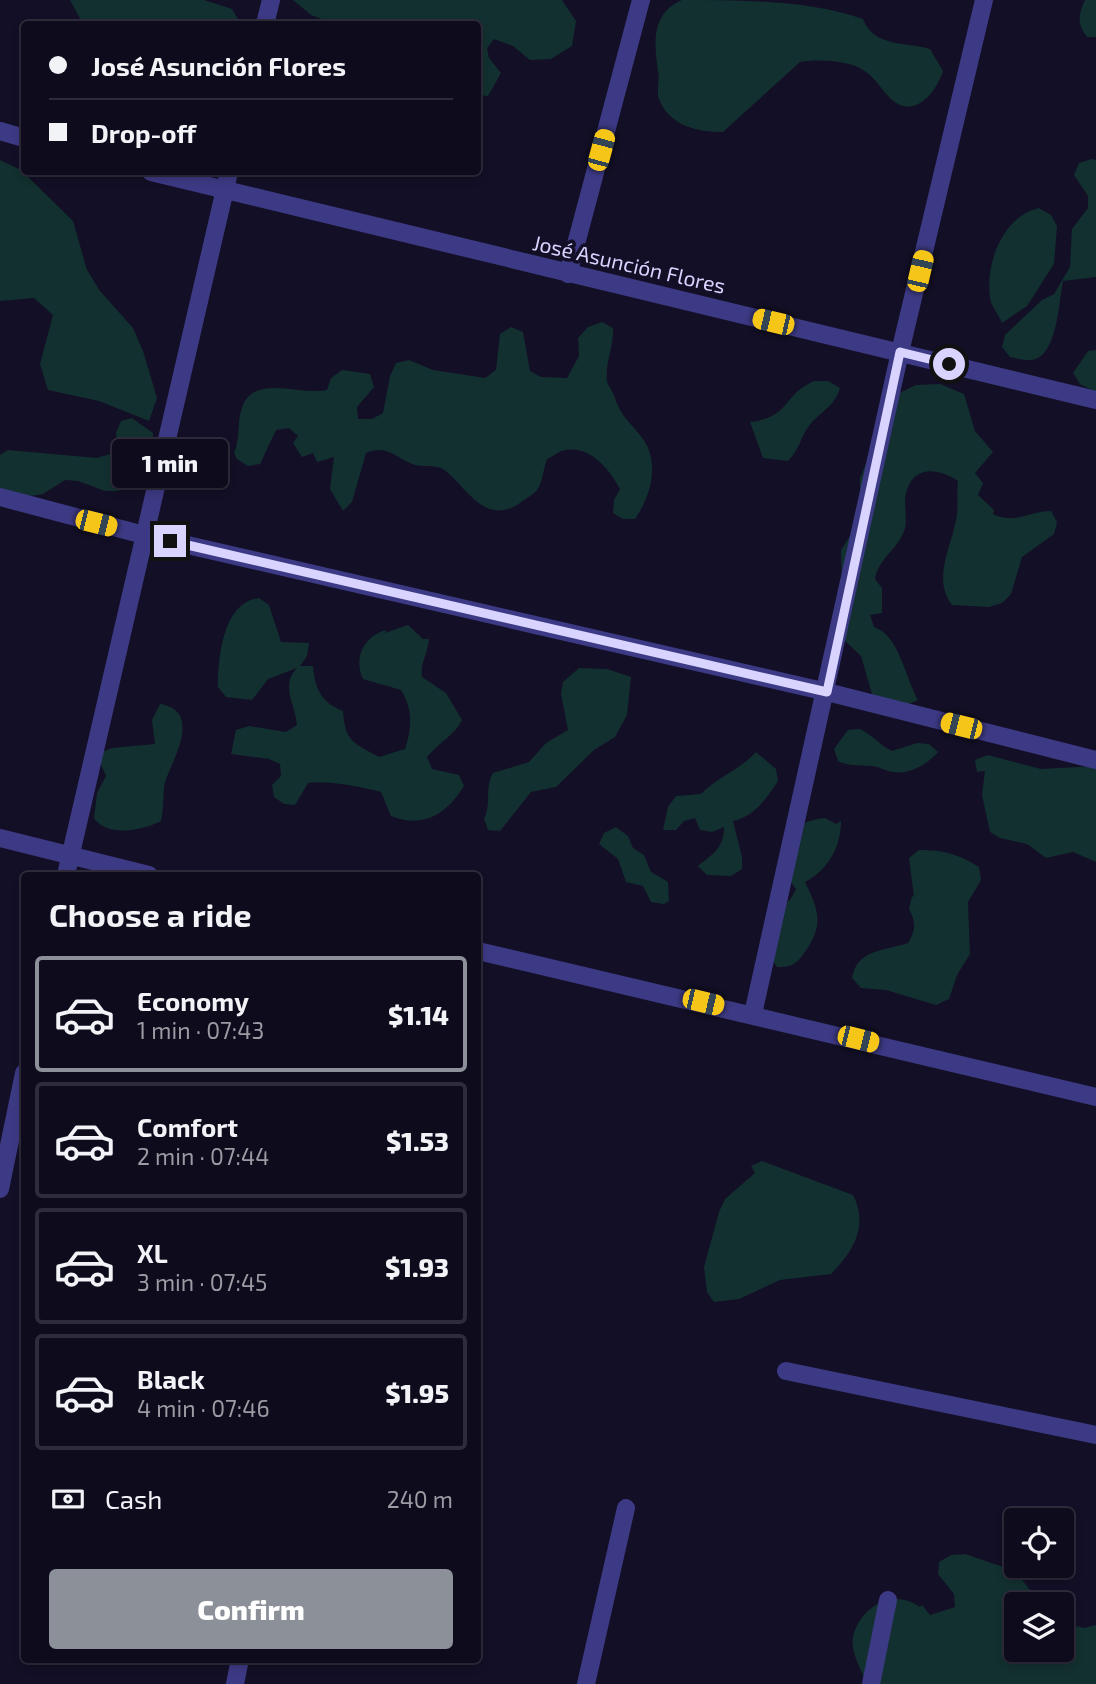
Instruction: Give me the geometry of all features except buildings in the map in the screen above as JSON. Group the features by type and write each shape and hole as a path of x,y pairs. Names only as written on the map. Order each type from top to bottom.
{"street":[{"path":"266,21 271,0"},
{"path":"568,274 642,0"},
{"path":"753,1014 827,692 900,352 984,0"},
{"path":"0,131 21,137"},
{"name":"José Asunción Flores","path":"163,175 1096,400"},
{"path":"67,872 228,175"},
{"path":"0,498 144,535 827,692 1096,760"},
{"path":"0,838 136,872"},
{"path":"481,952 1096,1097"},
{"path":"0,1189 21,1088"},
{"path":"786,1371 1096,1435"},
{"path":"586,1684 626,1508"},
{"path":"871,1684 888,1600"},
{"path":"235,1684 239,1663"}],"green space":[{"path":"70,0 204,0 232,9 239,21 81,21"},
{"path":"293,0 562,0 576,21 572,46 551,59 530,60 513,46 494,39 487,48 489,58 501,73 488,96 481,95 481,21 327,21 311,15"},
{"path":"682,0 774,2 842,13 863,19 874,35 882,39 930,49 943,71 935,88 922,102 907,107 889,97 871,76 857,67 832,61 800,62 723,132 694,129 670,116 658,96 657,30 665,13"},
{"path":"1085,0 1096,0 1096,37 1087,37 1081,28 1080,15"},
{"path":"0,160 21,170 21,175 26,175 73,221 87,270 100,291 133,328 143,351 157,398 149,421 99,401 48,390 40,364 53,315 34,298 0,301"},
{"path":"1096,160 1096,277 1063,281 1052,339 1040,357 1029,360 1010,357 1002,347 1005,335 1042,300 1054,294 1070,267 1072,229 1088,208 1088,196 1074,175 1079,163"},
{"path":"1039,208 1051,215 1057,226 1054,264 1027,306 1002,323 990,298 990,270 994,256 1006,231 1015,221"},
{"path":"602,322 613,328 607,368 608,383 623,414 643,439 651,458 649,490 635,519 623,519 613,513 614,500 620,489 604,466 581,451 562,451 547,459 536,491 508,509 497,510 478,503 442,469 415,465 389,452 373,451 366,453 352,502 343,511 330,489 334,457 317,462 313,453 302,457 293,443 298,436 289,428 276,430 260,464 248,466 237,459 234,453 243,405 249,396 258,390 327,390 331,378 342,370 370,374 374,387 357,407 358,419 372,419 383,413 390,376 396,363 409,360 433,370 485,378 496,370 500,334 511,327 523,332 530,371 541,377 567,378 579,356 578,338 588,327"},
{"path":"1096,350 1096,392 1080,384 1073,373 1088,351"},
{"path":"814,381 828,381 840,388 834,400 808,427 788,461 763,458 750,422 780,411 796,393"},
{"path":"940,384 964,394 975,431 993,452 975,473 983,483 978,495 994,510 993,514 1015,518 1051,511 1057,522 1054,534 1022,557 1011,594 1002,603 989,607 952,605 943,585 943,574 957,515 958,481 931,471 924,472 911,481 905,501 905,528 877,571 875,579 882,588 882,613 870,615 874,627 883,631 890,639 918,700 898,709 881,708 872,694 861,656 843,639 841,550 855,528 860,503 860,478 893,396 916,385"},
{"path":"132,418 153,433 153,469 131,487 105,491 78,481 65,480 43,494 30,496 0,491 0,455 8,450 97,458 110,454 117,445 116,433 121,421"},
{"path":"259,598 269,605 281,642 309,643 307,656 300,666 313,666 320,694 343,711 346,729 352,740 379,757 405,749 410,726 409,711 401,690 363,679 359,663 362,649 378,633 408,625 423,639 429,639 422,677 446,693 462,720 427,757 432,769 459,775 464,786 450,804 424,820 403,820 391,816 381,792 316,782 308,783 295,805 284,804 274,797 272,785 281,776 280,764 269,759 231,754 236,730 249,726 286,732 297,725 289,688 297,668 268,679 252,700 226,697 218,687 221,647 230,620 237,609"},
{"path":"579,668 607,669 631,677 627,715 615,737 594,750 556,787 531,792 500,831 488,830 484,819 493,773 529,762 546,743 568,730 561,694 563,682"},
{"path":"160,704 173,708 180,716 183,726 182,737 165,782 161,821 136,829 108,828 94,818 97,793 106,776 99,760 100,753 112,748 155,744 152,720"},
{"path":"860,729 892,751 917,743 929,744 938,752 918,768 905,772 838,761 834,749 848,730"},
{"path":"756,752 776,769 778,781 753,811 733,821 742,857 742,869 731,876 707,875 698,866 720,845 724,827 712,832 700,830 695,818 684,821 676,830 663,830 668,807 676,796 701,794"},
{"path":"988,755 1041,769 1096,766 1096,862 1073,852 1046,858 1027,844 1000,838 990,832 982,795 985,771 977,772 975,760"},
{"path":"825,818 836,824 841,821 839,840 832,857 820,871 805,882 816,908 816,931 798,961 792,965 777,967 770,956 779,907 790,900 796,889 783,864 783,842 797,827"},
{"path":"616,827 628,836 633,848 644,855 651,872 668,882 669,901 664,904 651,902 643,886 626,882 618,859 599,844 604,833"},
{"path":"919,850 943,852 964,859 979,867 981,880 968,902 970,954 957,975 949,999 936,1005 886,990 861,988 852,978 859,961 866,956 908,943 911,938 914,926 909,909 912,896 914,897 909,858"},
{"path":"762,1161 853,1195 859,1217 856,1238 846,1257 831,1274 780,1280 739,1299 714,1302 707,1292 704,1267 719,1212 725,1199 755,1173 751,1166"},
{"path":"965,1554 1004,1567 1004,1578 1021,1578 1032,1592 1004,1592 1004,1662 1074,1662 1074,1625 1084,1628 1096,1625 1096,1684 866,1684 853,1643 857,1626 870,1609 889,1600 900,1599 920,1607 922,1605 930,1615 955,1607 954,1594 938,1574 939,1562 951,1555"}],"route":[{"path":"170,541 827,692 900,352 949,364"}]}
